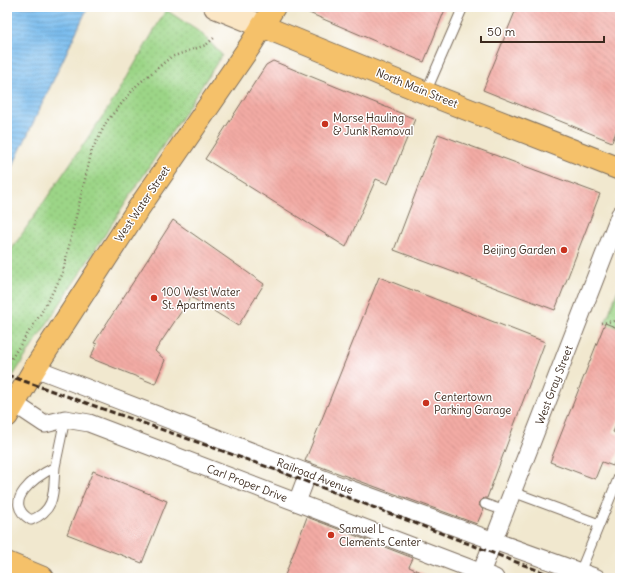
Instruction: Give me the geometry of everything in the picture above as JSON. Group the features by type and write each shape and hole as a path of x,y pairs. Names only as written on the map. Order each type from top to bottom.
{"main road":[{"name":"North Main Street","path":"215,7 620,169"},
{"name":"West Water Street","path":"11,410 35,368 136,212 274,7"},
{"path":"7,563 43,578"}],"street":[{"name":"West Gray Street","path":"485,576 490,549 620,214"},
{"name":"Railroad Avenue","path":"35,368 308,473 490,549 580,572 597,578"},
{"name":"Carl Proper Drive","path":"11,410 45,424 65,420 90,422 485,576"},
{"path":"297,502 308,473"}],"lane":[{"path":"426,92 463,7"},
{"path":"55,467 36,476 14,496 14,506 21,515 31,520 41,516 49,507 53,495 55,467 65,420"},
{"path":"580,572 620,474"},
{"path":"512,492 599,524"},
{"path":"485,504 505,511"}],"path":[{"path":"7,365 40,315 62,275 92,150 107,121 137,85 171,57 206,45 216,37"},
{"path":"602,323 620,320"}],"green space":[{"path":"166,10 201,33 222,55 7,385 7,256 115,98"},
{"path":"620,284 620,330 605,324"}],"water":[{"path":"7,7 88,7 7,178"}],"building":[{"path":"295,7 446,7 424,62"},
{"path":"517,7 620,7 620,122 612,142 483,90"},
{"path":"273,61 415,119 388,184 376,179 346,247 205,159 266,65"},
{"path":"438,134 600,194 555,310 394,250"},
{"name":"100 West Water St. Apartments","path":"173,220 264,284 238,326 191,297 155,351 165,360 155,384 90,358 97,344 94,343"},
{"name":"Centertown Parking Garage","path":"379,277 545,342 487,498 484,498 480,502 479,505 483,510 477,524 305,461"},
{"path":"605,323 620,329 620,417 613,432 620,435 620,448 613,466 602,462 595,479 550,462"},
{"path":"93,471 167,501 142,563 67,534"},
{"name":"Samuel L Clements Center","path":"307,517 413,558 409,567 433,578 284,578"}],"railway":[{"path":"7,375 276,470 558,578"}],"place":[{"name":"Morse Hauling & Junk Removal","path":"325,124"},
{"name":"Beijing Garden","path":"564,250"},
{"name":"100 West Water St. Apartments","path":"154,298"},
{"name":"Centertown Parking Garage","path":"426,403"},
{"name":"Samuel L Clements Center","path":"331,535"}]}
